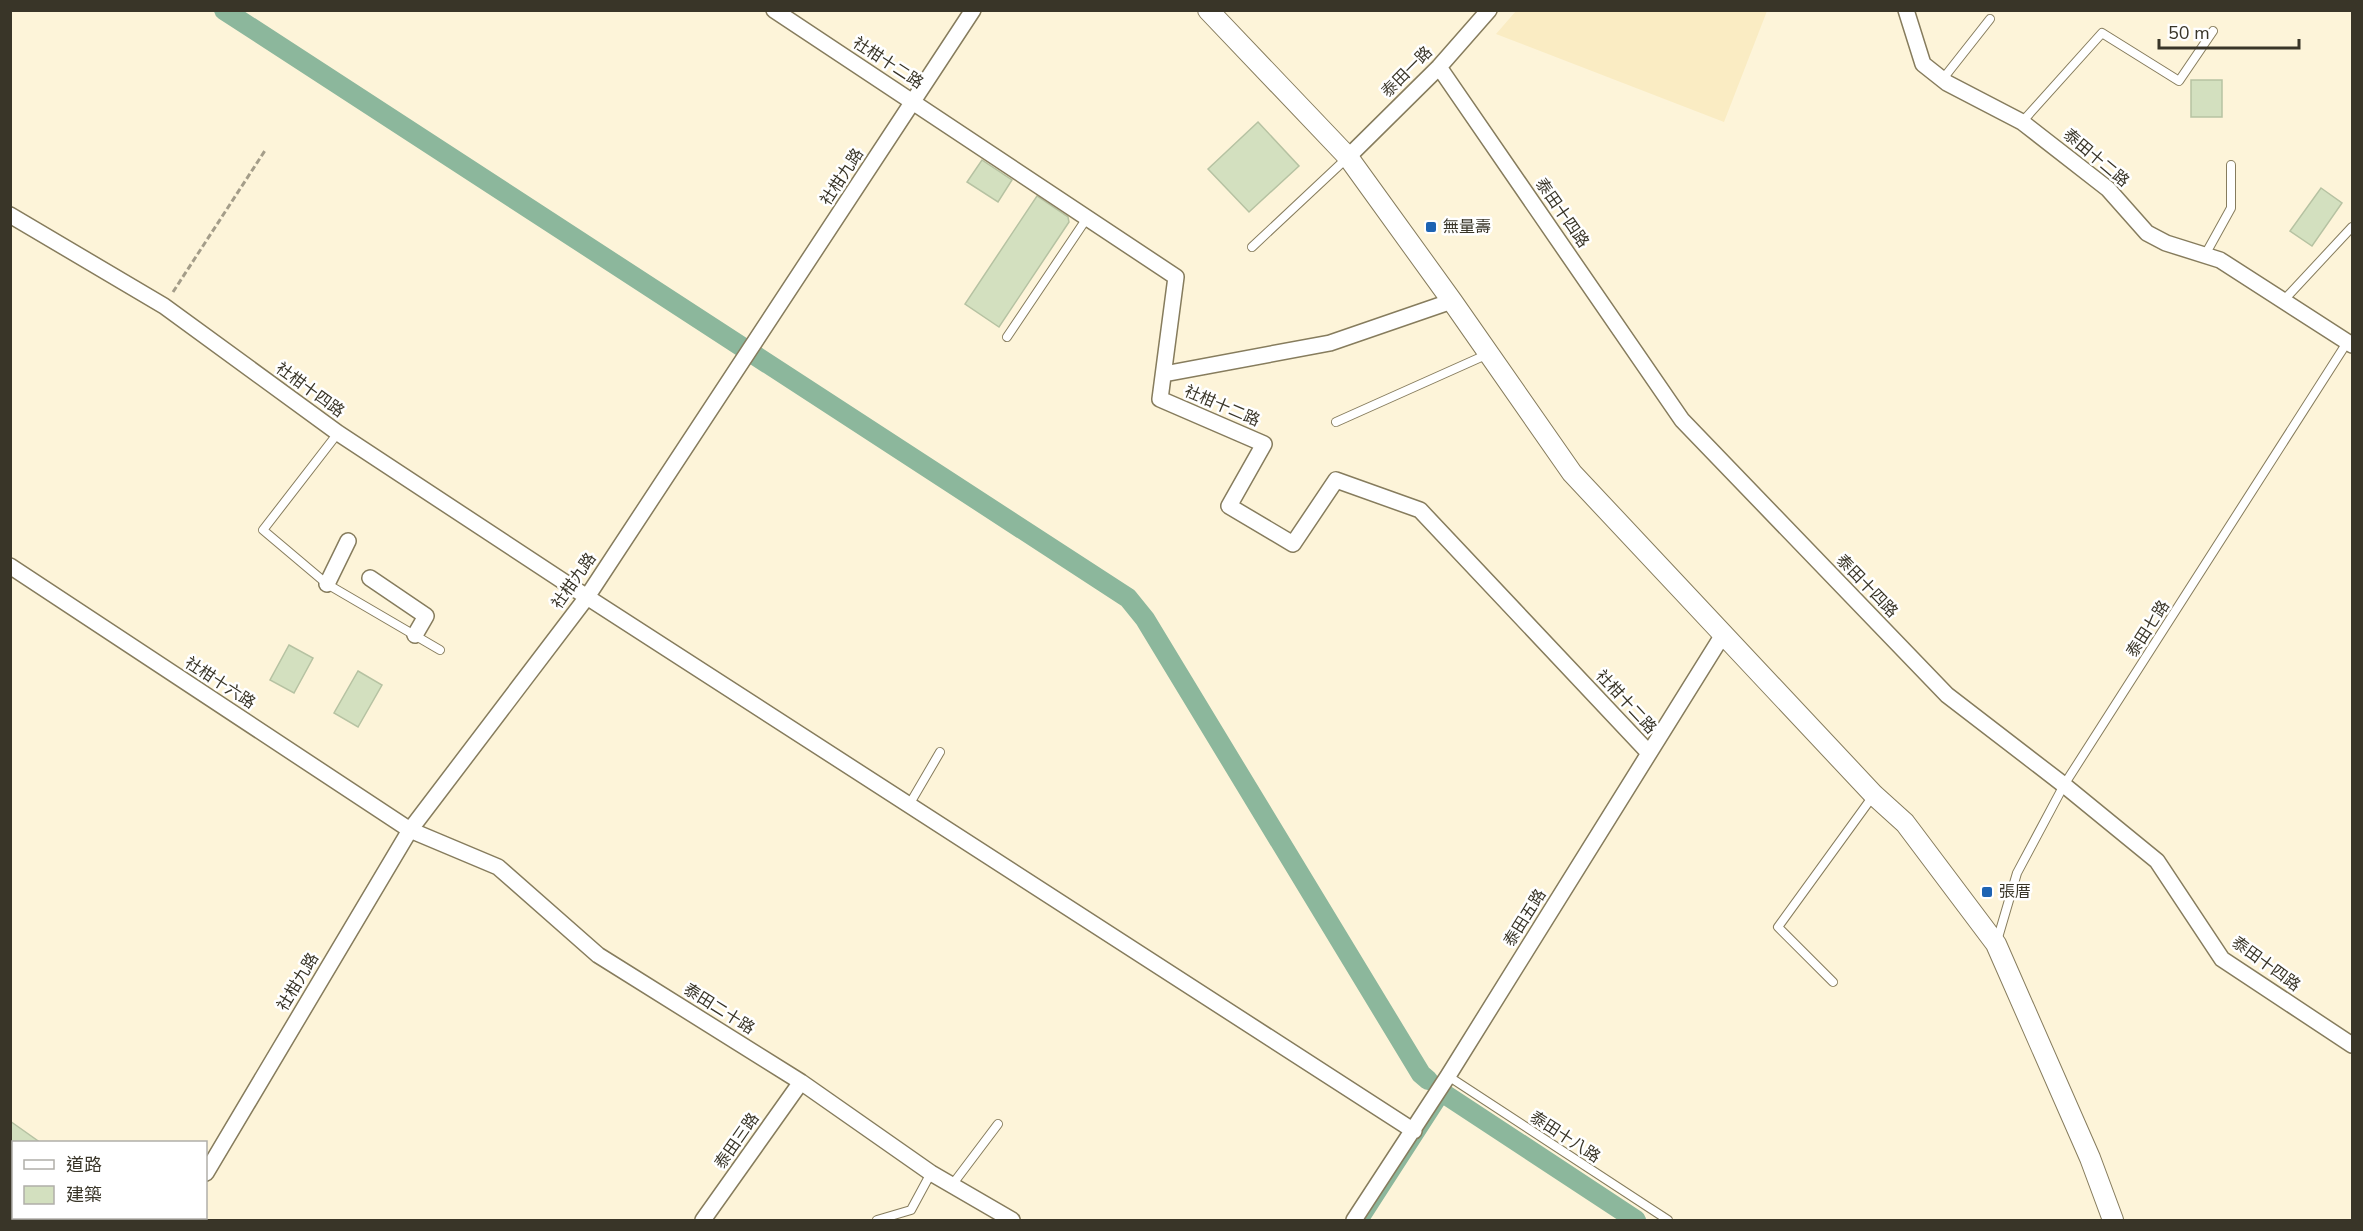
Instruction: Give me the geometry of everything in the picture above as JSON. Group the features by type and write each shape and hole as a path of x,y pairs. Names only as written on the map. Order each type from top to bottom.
{"street":[{"name":"社柑十二路","path":"774,10 1176,277 1160,399 1264,444 1229,506 1293,544 1336,480 1420,510 1649,753"},
{"name":"社柑九路","path":"207,1171 410,830 587,597 973,10"},
{"path":"1208,10 1348,157 1572,473 1874,795 1905,823 1996,944 2090,1158 2114,1221"},
{"name":"泰田一路","path":"1348,157 1439,67 1489,10"},
{"name":"泰田十二路","path":"1906,10 1923,64 1942,80 2022,122 2108,189 2147,233 2166,243 2220,260 2350,343"},
{"name":"泰田十四路","path":"1439,67 1682,420 1947,695 2064,785 2157,861 2222,959 2352,1045"},
{"name":"社柑十四路","path":"10,215 164,306 338,433 587,597 1414,1131"},
{"path":"1164,374 1330,343 1452,301"},
{"path":"327,584 348,541"},
{"name":"社柑十六路","path":"10,566 410,830"},
{"path":"370,578 426,616 415,635"},
{"name":"泰田五路","path":"1354,1221 1414,1131 1724,633"},
{"name":"泰田二十路","path":"410,830 498,867 598,955 801,1082 931,1173 1012,1221"},
{"name":"泰田三路","path":"703,1221 801,1082"}],"lane":[{"path":"1942,80 1990,19"},
{"path":"2022,122 2102,33 2179,81 2213,31"},
{"path":"1252,247 1348,157"},
{"path":"2205,255 2231,208 2231,165"},
{"path":"1007,337 1087,218"},
{"path":"2284,300 2352,227"},
{"name":"泰田七路","path":"1996,944 2018,873 2064,785 2350,343"},
{"path":"1336,422 1489,354"},
{"path":"338,433 263,530 327,584 440,651"},
{"path":"909,805 940,752"},
{"path":"1833,982 1778,927 1874,795"},
{"name":"泰田十八路","path":"1448,1076 1668,1221"},
{"path":"952,1185 998,1124"},
{"path":"877,1221 911,1210 931,1173"}],"path":[{"path":"164,306 266,149"}],"shaded area":[{"path":"1516,11 1767,11 1724,122 1496,34"}],"building":[{"path":"2191,80 2222,80 2222,117 2191,117"},
{"path":"1258,122 1299,166 1249,212 1208,169"},
{"path":"982,160 1012,180 998,202 967,182"},
{"path":"2321,188 2342,203 2312,246 2290,231"},
{"path":"1037,196 1068,217 1069,222 999,327 965,304"},
{"path":"289,645 313,658 294,693 270,680"},
{"path":"358,671 382,685 358,727 334,713"},
{"path":"10,1121 38,1141 12,1141 10,1143"}],"waterway":[{"path":"224,10 1128,598 1145,619 1421,1074 1428,1080"},
{"path":"1446,1095 1636,1220"},
{"path":"1367,1220 1447,1096"}],"place":[{"name":"無量壽","path":"1431,227"},
{"name":"張厝","path":"1987,892"}]}
